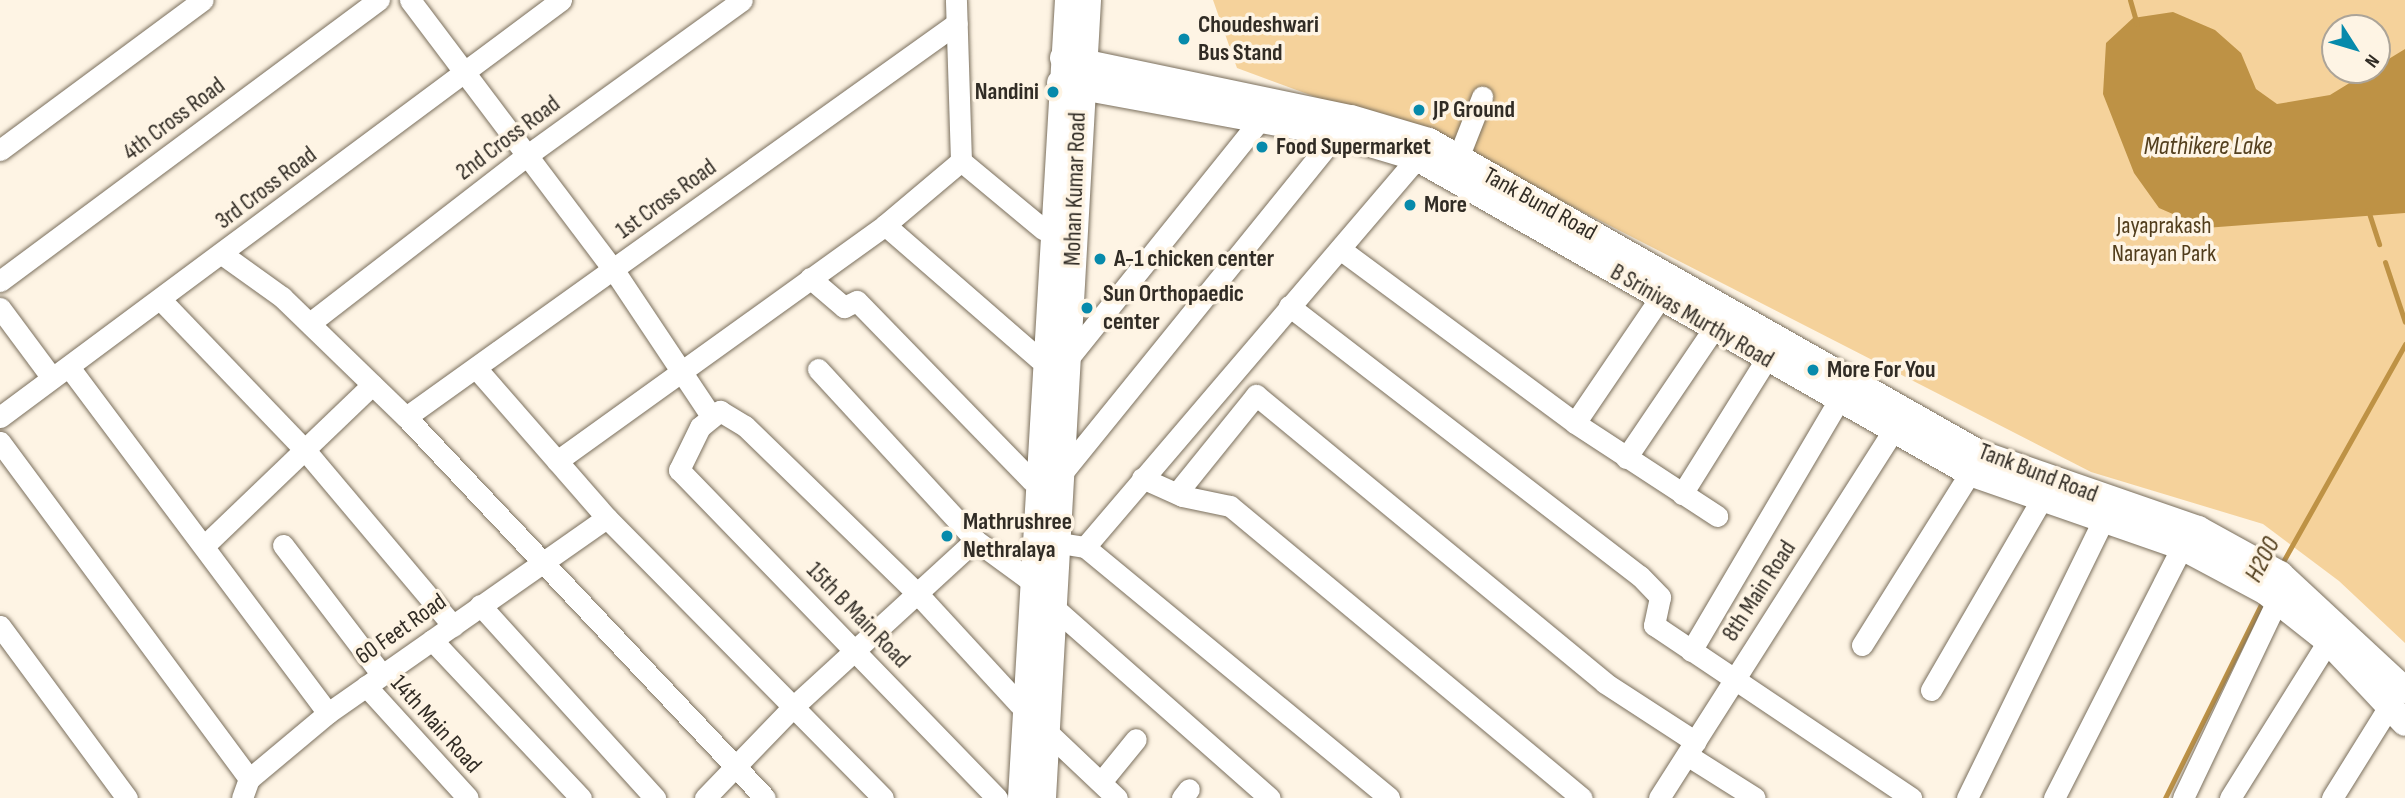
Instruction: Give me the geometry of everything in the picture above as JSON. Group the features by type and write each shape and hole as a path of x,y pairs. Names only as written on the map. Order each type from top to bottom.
{"street":[{"path":"0,150 203,0"},
{"name":"4th Cross Road","path":"0,281 379,0"},
{"path":"410,0 613,269 711,416 720,411 745,426 917,593 1020,704"},
{"name":"3rd Cross Road","path":"0,417 162,302 561,0"},
{"name":"2nd Cross Road","path":"310,323 526,156 742,0"},
{"path":"956,0 961,161 1043,229"},
{"path":"1041,540 1032,481 1043,229 1065,71 1055,0"},
{"path":"1041,540 1068,0"},
{"name":"Mohan Kumar Road","path":"1043,798 1045,730 1041,540 1063,472 1077,125 1065,71 1088,0"},
{"name":"1st Cross Road","path":"406,417 957,23"},
{"name":"B Srinivas Murthy Road","path":"1065,71 1119,93 1337,134 1417,158 1839,400 1898,423 1970,473 2182,547 2273,586 2328,641 2400,706"},
{"name":"Tank Bund Road","path":"1065,71 1351,118 1429,142 1734,311 1898,423 2029,473 2198,529 2273,586 2400,706"},
{"path":"1077,125 1119,93"},
{"path":"1458,158 1482,97"},
{"path":"1067,360 1259,121"},
{"path":"1063,472 1337,134"},
{"path":"1085,547 1417,158"},
{"path":"557,461 885,225 961,161"},
{"path":"885,225 1039,359"},
{"path":"1340,249 1575,423 1717,516"},
{"path":"222,254 310,323 406,417 765,798"},
{"path":"810,278 844,307 857,302 1032,481"},
{"path":"1575,423 1660,298"},
{"path":"162,302 305,450 453,625"},
{"path":"1289,306 1640,576 1660,597 1654,625 1912,798"},
{"path":"0,308 61,372 204,546 328,713"},
{"path":"1626,458 1714,328"},
{"path":"1682,494 1767,358"},
{"path":"476,368 607,518 883,798"},
{"path":"818,369 975,540 1042,586 1270,798"},
{"path":"204,546 372,385"},
{"path":"1177,493 1256,395 1605,683 1755,798"},
{"path":"1691,651 1839,400"},
{"name":"15th B Main Road","path":"711,416 688,444 680,470 856,649 997,798"},
{"name":"8th Main Road","path":"1659,798 1898,423"},
{"path":"0,442 246,788"},
{"path":"1862,645 1970,473"},
{"path":"1142,478 1177,493 1230,506 1583,798"},
{"path":"1931,690 2041,500"},
{"name":"60 Feet Road","path":"246,788 328,713 607,518"},
{"path":"1967,798 2102,520"},
{"path":"705,798 793,707 975,540"},
{"path":"1041,540 1085,547 1378,794"},
{"name":"14th Main Road","path":"283,545 374,680 465,797"},
{"path":"2054,798 2182,547"},
{"path":"1014,798 1020,704 1042,586"},
{"path":"1021,798 1042,586"},
{"path":"2183,798 2273,586"},
{"path":"480,605 656,798"},
{"path":"0,626 127,798"},
{"path":"432,640 581,798"},
{"path":"2230,798 2328,641"},
{"path":"2332,798 2400,706"},
{"path":"1045,730 1117,798"},
{"path":"1101,782 1136,739"}],"green space":[{"name":"Jayaprakash Narayan Park","path":"1213,0 2405,0 2405,643 2339,581 2263,524 2091,472 1468,153 1237,68"}],"water":[{"name":"Mathikere Lake","path":"2173,12 2215,30 2241,53 2256,89 2277,104 2330,95 2348,84 2391,84 2391,58 2405,49 2405,213 2205,228 2159,208 2134,173 2103,94 2106,43 2133,18"}],"waterway":[{"name":"H200","path":"2130,0 2137,24"},
{"name":"H200","path":"2368,210 2379,244"},
{"name":"H200","path":"2385,262 2405,322"},
{"name":"H200","path":"2280,567 2405,344"},
{"name":"H200","path":"2165,798 2263,601"}],"place":[{"name":"Choudeshwari Bus Stand","path":"1184,39"},
{"name":"Nandini","path":"1053,92"},
{"name":"JP Ground","path":"1419,110"},
{"name":"Food Supermarket","path":"1262,147"},
{"name":"More","path":"1410,205"},
{"name":"A-1 chicken center","path":"1100,259"},
{"name":"Sun Orthopaedic center","path":"1087,308"},
{"name":"More For You","path":"1813,370"},
{"name":"Mathrushree Nethralaya","path":"947,536"}]}
